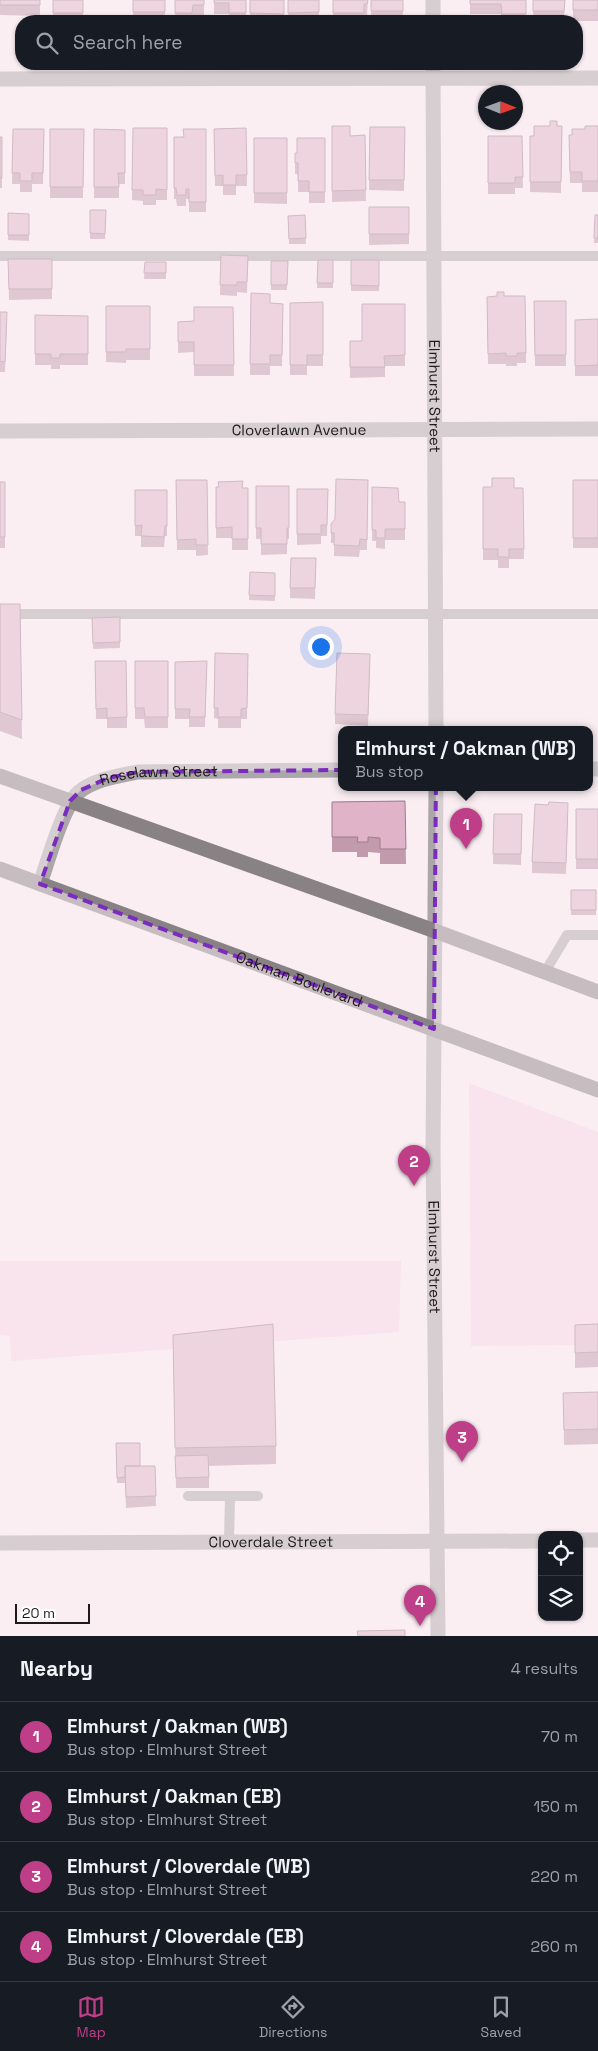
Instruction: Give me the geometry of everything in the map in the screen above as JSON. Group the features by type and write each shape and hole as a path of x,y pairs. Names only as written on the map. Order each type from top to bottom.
{"street":[{"path":"433,0 433,15"},
{"path":"0,79 433,71 598,78"},
{"name":"Elmhurst Street","path":"433,71 436,726"},
{"name":"Cloverlawn Avenue","path":"0,431 598,430"},
{"name":"Roselawn Street","path":"70,802 81,790 108,778 138,772 338,770"},
{"path":"0,776 435,931 598,992"},
{"name":"Elmhurst Street","path":"436,791 433,1168 438,1636"},
{"path":"40,884 70,802"},
{"name":"Oakman Boulevard","path":"0,869 598,1090"},
{"path":"583,1540 598,1540"},
{"name":"Cloverdale Street","path":"0,1544 538,1541"}],"lane":[{"path":"0,256 598,256"},
{"path":"0,614 598,614"},
{"path":"544,972 567,935 598,935"},
{"path":"188,1496 258,1496"},
{"path":"229,1542 230,1497"}],"highlighted area":[{"path":"436,769 434,1029 40,884 70,801 81,790 108,778 138,772"}],"shaded area":[{"path":"469,1083 598,1132 598,1345 471,1346"},
{"path":"0,1261 401,1261 399,1332 11,1361 10,1336 0,1335"}],"building":[{"path":"0,0 40,0 40,5 0,5"},
{"path":"53,0 83,0 83,13 53,13"},
{"path":"133,0 165,0 165,12 133,12"},
{"path":"175,0 204,0 204,5 193,5 192,13 175,13"},
{"path":"214,0 246,0 246,13 229,13 229,3 214,3"},
{"path":"250,0 284,0 284,14 250,13"},
{"path":"288,0 319,0 319,12 288,13"},
{"path":"333,0 368,0 367,4 364,4 364,13 333,13"},
{"path":"371,0 403,0 403,11 371,11"},
{"path":"470,0 526,0 526,14 502,14 501,4 470,4"},
{"path":"533,0 565,0 564,11 533,11"},
{"path":"573,0 598,0 598,10 573,10"},
{"path":"550,121 557,121 557,126 562,126 561,182 530,182 530,136 534,136 534,126 550,126"},
{"path":"332,126 350,126 350,136 365,135 366,190 332,191"},
{"path":"585,126 598,126 598,181 582,181 582,172 570,172 569,135 572,135 572,129 585,129"},
{"path":"370,127 405,127 404,180 369,180"},
{"path":"133,128 167,128 167,190 156,189 156,195 143,195 143,190 132,190"},
{"path":"246,128 247,175 236,175 236,185 223,185 223,175 215,176 214,129"},
{"path":"13,129 44,129 43,173 32,173 32,181 20,181 20,173 12,173"},
{"path":"50,129 84,129 83,187 50,187"},
{"path":"94,129 125,130 125,173 118,173 119,187 94,187"},
{"path":"183,129 206,129 206,202 189,202 189,189 186,189 186,195 177,195 176,188 174,188 174,137 184,137"},
{"path":"488,136 522,136 523,177 515,177 515,183 488,183"},
{"path":"0,137 2,137 2,178 0,178"},
{"path":"254,138 287,138 287,193 254,193"},
{"path":"297,138 325,138 325,192 309,192 309,181 298,181 298,163 295,163"},
{"path":"369,207 409,207 409,234 369,234"},
{"path":"90,210 106,210 105,234 90,233"},
{"path":"8,213 29,214 29,235 8,235"},
{"path":"305,215 306,238 289,239 288,216"},
{"path":"595,215 598,215 598,238 594,238"},
{"path":"221,255 248,256 247,282 237,282 237,285 220,285"},
{"path":"8,259 52,259 52,289 9,289"},
{"path":"318,260 333,260 333,283 317,283"},
{"path":"351,260 379,260 379,286 351,285"},
{"path":"271,261 288,261 287,285 271,285"},
{"path":"145,262 166,262 166,273 144,273"},
{"path":"497,292 504,292 504,296 525,296 526,353 517,353 517,356 506,356 506,353 488,354 487,297 497,296"},
{"path":"251,293 270,294 270,303 283,304 282,355 270,355 270,364 250,364"},
{"path":"534,301 566,301 566,355 535,355"},
{"path":"323,302 323,355 307,355 307,365 290,365 290,303"},
{"path":"362,304 405,304 405,355 384,356 385,367 350,367 350,341 362,341"},
{"path":"106,306 150,306 150,349 126,349 126,352 106,352"},
{"path":"194,307 233,307 234,365 194,365 194,342 178,342 178,322 194,321"},
{"path":"0,312 7,312 5,362 0,361"},
{"path":"35,315 88,316 88,354 60,354 60,358 51,358 51,354 35,354"},
{"path":"598,319 598,365 575,366 575,320"},
{"path":"492,478 514,478 514,488 523,488 524,549 509,549 509,557 498,557 498,549 483,549 483,487 492,487"},
{"path":"336,479 368,480 367,540 360,539 359,546 334,545 334,533 331,533 331,524 335,519"},
{"path":"176,480 207,480 208,545 196,545 196,539 177,540"},
{"path":"573,480 598,480 598,538 573,538"},
{"path":"243,481 242,488 248,488 248,539 232,539 232,527 216,528 216,487 219,487 218,482"},
{"path":"0,482 5,482 5,537 0,537"},
{"path":"256,486 289,486 287,544 261,544 261,528 256,528"},
{"path":"372,487 398,488 399,502 405,502 405,529 385,529 385,538 376,538 376,530 372,530"},
{"path":"297,489 328,489 327,525 321,525 321,534 297,534"},
{"path":"135,490 167,490 167,526 165,526 164,537 141,536 142,525 135,526"},
{"path":"291,558 316,558 315,588 290,588"},
{"path":"250,572 275,573 275,596 249,595"},
{"path":"0,604 20,604 22,720 0,712"},
{"path":"120,617 120,642 93,643 92,618"},
{"path":"215,653 248,654 247,708 241,709 241,717 218,717 218,708 214,708"},
{"path":"337,653 370,654 368,715 335,714"},
{"path":"95,661 126,661 127,717 107,718 107,708 96,709"},
{"path":"135,661 168,661 168,717 145,717 144,708 135,708"},
{"path":"207,661 205,717 189,717 190,709 175,709 175,662"},
{"path":"405,801 406,849 380,849 380,838 368,837 368,842 357,842 358,837 332,837 332,802"},
{"path":"549,802 568,803 566,863 532,862 535,804 548,805"},
{"path":"576,809 598,809 598,859 576,859"},
{"path":"494,814 522,814 521,854 493,854"},
{"path":"571,890 596,890 596,910 571,910"},
{"path":"273,1324 276,1446 175,1448 173,1335"},
{"path":"598,1324 598,1352 575,1353 575,1325"},
{"path":"598,1392 598,1429 564,1430 563,1393"},
{"path":"116,1443 140,1443 140,1466 125,1466 125,1477 117,1478"},
{"path":"208,1455 209,1477 176,1478 175,1456"},
{"path":"125,1466 155,1466 156,1496 126,1497"},
{"path":"405,1630 405,1636 358,1636 357,1631"}],"place":[{"name":"Elmhurst / Oakman (WB)","path":"466,849"},
{"name":"Elmhurst / Oakman (EB)","path":"414,1186"},
{"name":"Elmhurst / Cloverdale (WB)","path":"462,1462"},
{"name":"Elmhurst / Cloverdale (EB)","path":"420,1626"}]}
